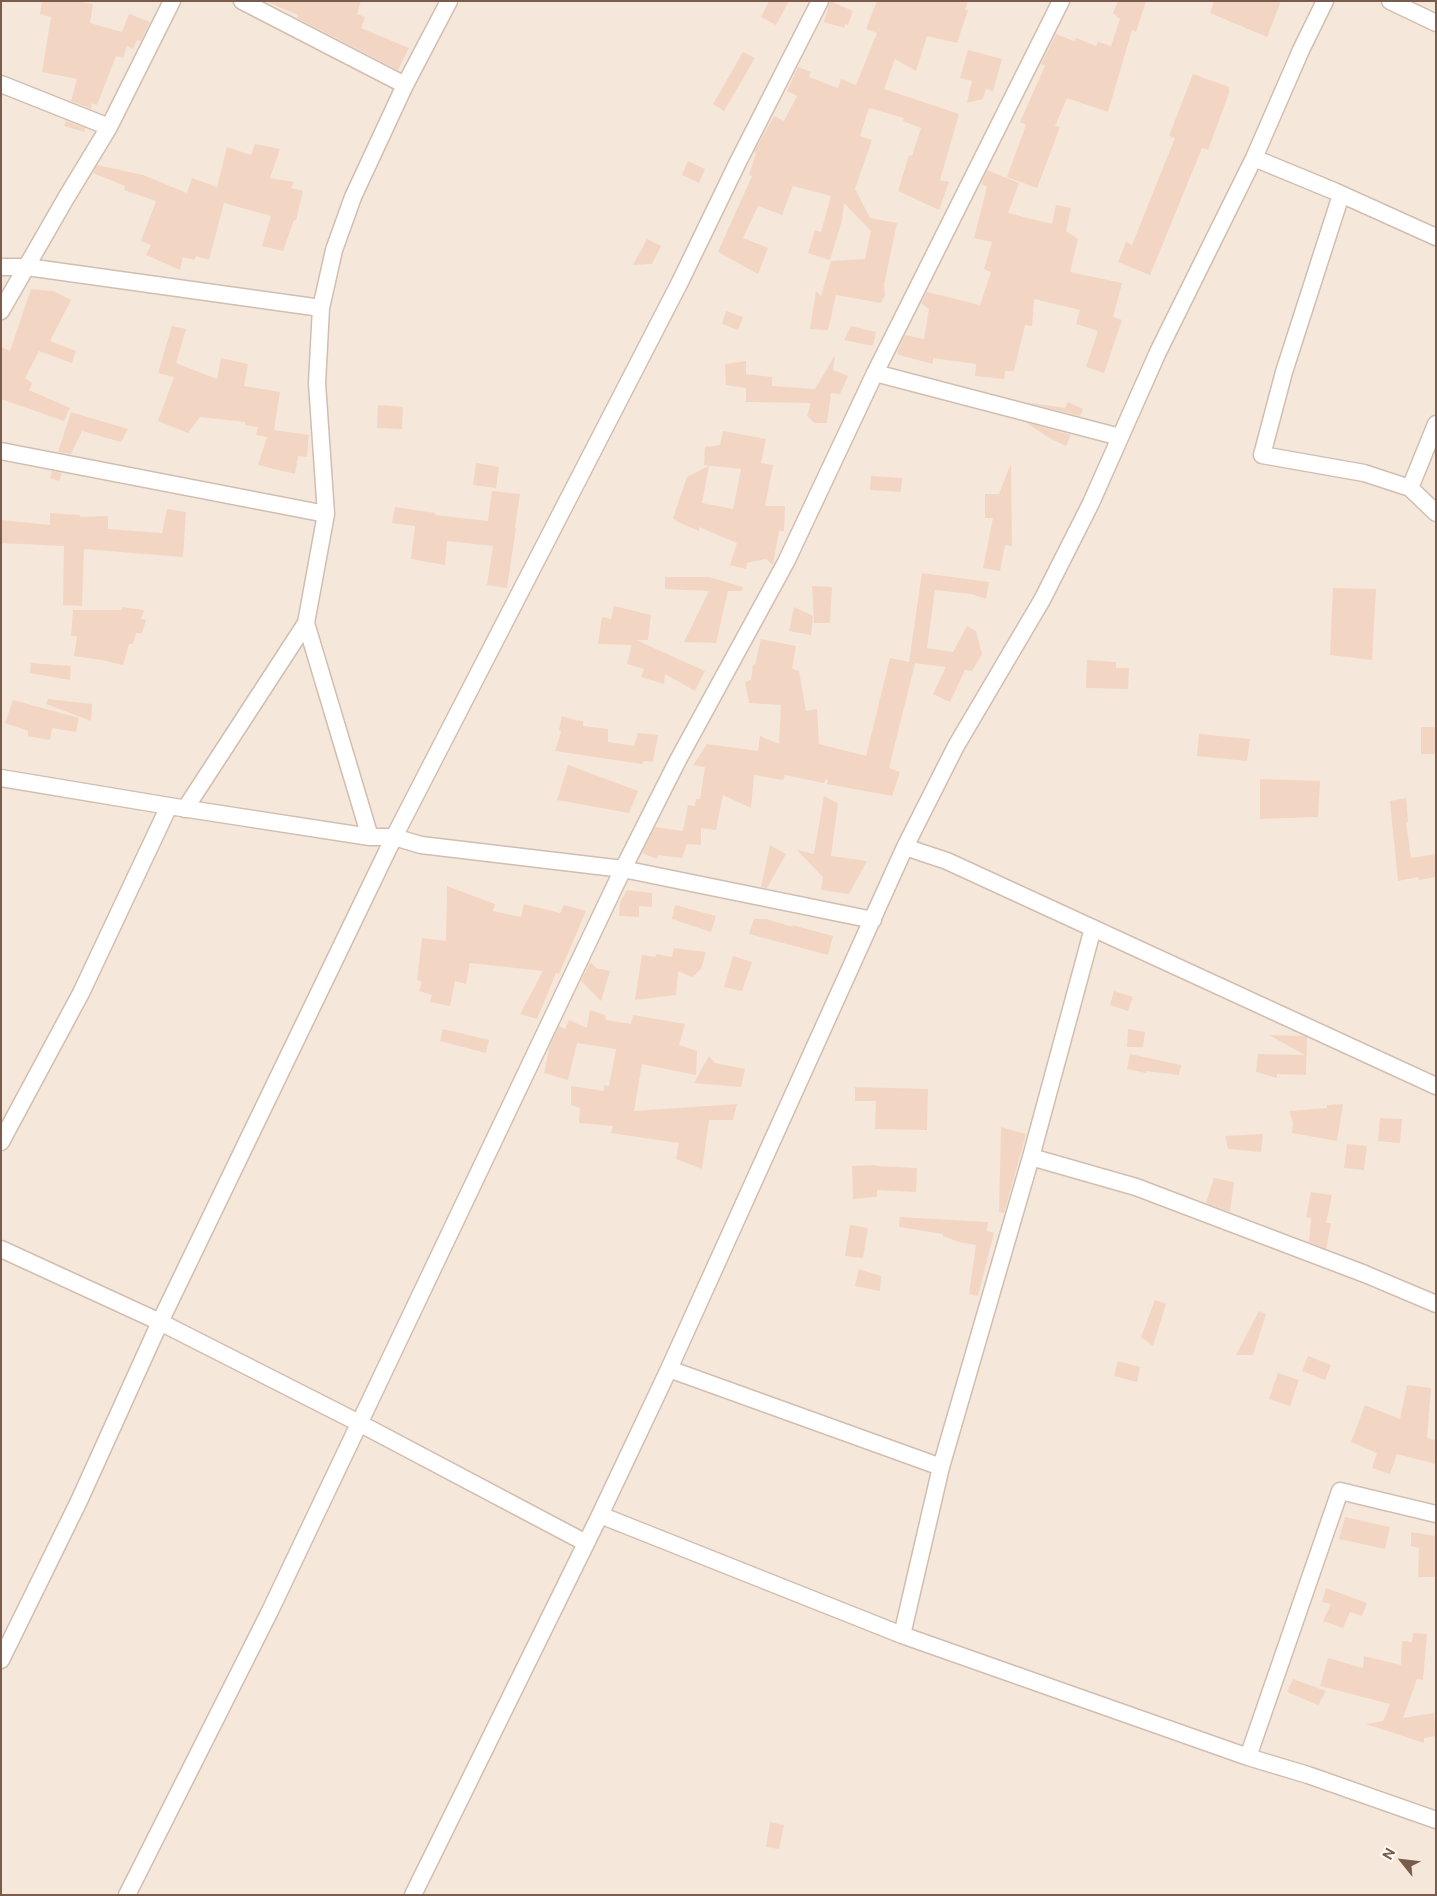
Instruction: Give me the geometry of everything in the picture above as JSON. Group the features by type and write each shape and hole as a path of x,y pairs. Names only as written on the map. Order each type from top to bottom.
{"street":[{"path":"1,311 109,127 172,1"},
{"path":"242,1 405,85"},
{"path":"185,809 306,623 326,514 317,383 321,308 334,250 353,197 405,85 449,1"},
{"path":"1,1660 79,1501 160,1322 394,837 644,353 820,1"},
{"path":"127,1895 270,1611 623,869 678,760 786,562 875,373 1061,1"},
{"path":"412,1895 600,1515 669,1369 874,920 905,847 956,746 1042,600 1091,503 1158,352 1254,158 1301,50 1325,1"},
{"path":"1390,1 1436,23"},
{"path":"1,84 109,127"},
{"path":"1254,158 1342,195 1436,238"},
{"path":"1342,195 1284,372 1262,455 1364,473 1410,488 1436,513"},
{"path":"1,267 27,267 321,308"},
{"path":"875,373 1120,437"},
{"path":"1410,488 1436,424"},
{"path":"1,451 326,514"},
{"path":"306,623 370,836"},
{"path":"1,778 185,809 370,836 394,837 421,844 623,869 874,920"},
{"path":"1,1142 81,993 168,806"},
{"path":"905,847 947,860 1436,1086"},
{"path":"902,1635 941,1467 1031,1157 1093,928"},
{"path":"1031,1157 1136,1186 1365,1274 1436,1304"},
{"path":"1,1249 160,1322 359,1423 586,1543"},
{"path":"669,1369 941,1467"},
{"path":"1248,1757 1340,1490 1436,1514"},
{"path":"600,1515 902,1635 1248,1757 1308,1775 1436,1820"}],"shaded area":[{"path":"1,1 1436,1 1436,1895 1,1895"}],"building":[{"path":"42,1 77,1 93,4 90,23 122,32 129,14 150,22 141,41 137,40 133,49 127,46 123,58 116,56 97,105 92,103 91,109 71,101 77,79 42,72 51,17 40,14"},
{"path":"265,1 361,1 357,14 365,17 361,28 409,48 398,70 297,18 298,15"},
{"path":"769,1 789,1 776,25 761,17"},
{"path":"830,1 853,11 848,25 845,24 844,28 824,22"},
{"path":"877,1 968,1 965,10 968,10 957,43 927,36 916,71 895,59 884,89 959,114 940,180 949,182 939,210 898,191 909,155 912,156 921,128 903,121 904,118 869,108 860,136 872,140 855,189 870,218 897,223 884,285 885,295 881,303 836,295 828,330 810,329 816,291 821,296 831,261 865,259 871,231 844,203 842,220 830,260 808,253 815,230 821,232 831,196 793,186 782,215 758,206 743,238 768,248 758,274 718,252 752,176 749,175 756,153 754,152 774,116 784,121 797,96 787,91 798,67 811,72 809,77 838,88 841,79 856,85 877,33 866,29"},
{"path":"1118,1 1146,1 1136,32 1132,30 1108,112 1067,98 1055,126 1060,127 1037,188 1007,177 1026,125 1020,122 1045,66 1041,64 1056,34 1074,41 1076,38 1096,46 1098,42 1111,46 1120,19 1113,13"},
{"path":"1214,1 1281,1 1267,37 1210,13"},
{"path":"968,50 1002,59 993,91 986,89 983,99 967,103 972,81 960,78"},
{"path":"743,52 755,58 724,111 713,104"},
{"path":"1193,74 1229,87 1229,93 1208,150 1202,148 1150,275 1118,262 1126,242 1132,245 1175,138 1169,136"},
{"path":"66,121 85,128 84,132 64,126"},
{"path":"255,144 280,149 270,178 294,182 291,188 303,191 296,220 294,220 283,251 262,246 271,216 224,203 209,260 196,256 194,260 183,257 180,270 146,255 151,245 141,241 156,201 124,190 125,186 93,173 97,165 143,175 187,193 192,178 217,187 227,147 251,155"},
{"path":"688,161 705,169 699,183 682,175"},
{"path":"987,170 1019,183 1008,213 1052,224 1056,205 1071,208 1066,231 1078,239 1070,272 1122,283 1113,317 1122,320 1104,373 1086,367 1098,331 1076,324 1080,310 1034,299 1032,326 1025,325 1014,371 1005,371 1004,379 975,376 976,364 933,358 933,364 899,355 897,352 905,335 924,339 929,309 921,303 927,292 980,305 991,272 984,269 992,242 974,238 987,187 981,184"},
{"path":"647,239 661,246 652,264 633,265"},
{"path":"31,289 53,291 71,300 50,341 76,351 72,363 39,351 25,378 32,383 29,390 70,408 64,421 1,399 1,347 10,351"},
{"path":"726,311 743,317 738,330 722,324"},
{"path":"172,326 186,329 176,363 217,379 221,358 248,364 244,386 280,392 274,430 309,435 307,457 298,456 295,474 258,465 267,437 256,435 258,427 245,425 245,422 200,417 188,433 158,421 174,377 158,373"},
{"path":"851,326 876,332 873,346 844,340"},
{"path":"835,355 833,370 848,376 840,394 831,393 827,423 815,423 807,416 811,403 746,402 746,388 726,385 725,364 746,361 746,374 772,377 772,386 815,389"},
{"path":"1025,402 1065,408 1068,402 1083,409 1080,416"},
{"path":"378,405 403,407 402,429 377,428"},
{"path":"71,412 128,429 121,442 82,431 71,454 58,452"},
{"path":"1025,422 1071,435 1066,446 1051,439"},
{"path":"723,431 766,439 761,463 773,465 765,506 785,506 784,531 779,531 773,565 766,559 747,563 746,569 730,565 737,543 699,527 699,531 673,518 687,477 709,466 702,503 733,509 741,469 704,465 705,447 720,445"},
{"path":"476,463 499,467 496,488 473,485"},
{"path":"1011,463 1012,546 1005,545 1000,571 983,568 993,518 985,518 985,494 999,494"},
{"path":"52,471 62,473 59,481 50,478"},
{"path":"871,476 902,478 901,492 870,490"},
{"path":"492,491 520,494 507,588 487,585 493,546 447,541 445,565 411,559 415,526 392,523 395,507 435,513 435,515 488,521"},
{"path":"167,509 186,512 183,557 84,549 82,606 63,605 64,546 1,543 1,520 50,525 50,513 80,515 80,517 108,516 108,529 162,533"},
{"path":"922,573 989,582 986,599 971,594 935,590 927,648 953,652 967,626 976,631 982,654 972,671 965,670 950,702 933,694 946,667 915,663 889,768 900,772 892,796 827,784 828,780 826,779 824,783 785,775 783,780 754,775 751,808 723,795 716,830 701,828 701,845 687,844 682,858 658,855 657,859 642,853 655,827 683,831 688,805 695,806 696,799 700,799 705,767 693,765 707,744 758,751 760,736 779,744 781,705 749,703 745,682 751,680 753,664 755,665 761,639 796,646 792,669 799,671 806,711 817,709 819,744 866,756 890,658 909,662"},
{"path":"665,577 709,577 743,587 742,591 728,591 716,643 684,642 709,591 665,589"},
{"path":"812,586 832,587 830,623 814,623"},
{"path":"1333,588 1376,589 1372,660 1330,655"},
{"path":"614,606 651,615 648,640 636,640 705,671 695,691 665,674 664,684 641,677 644,669 627,664 632,645 598,644 602,617 611,619"},
{"path":"122,607 144,610 141,619 146,620 142,633 136,633 133,644 129,644 123,665 74,656 77,636 71,636 73,610 122,610"},
{"path":"794,607 813,616 811,635 789,631"},
{"path":"1087,660 1116,662 1116,668 1129,668 1128,689 1086,688"},
{"path":"31,663 71,666 70,680 30,673"},
{"path":"48,699 92,704 91,721 46,704"},
{"path":"13,700 79,718 76,732 52,728 50,740 28,736 28,731 5,723"},
{"path":"562,716 583,721 583,726 608,729 608,742 634,746 638,733 658,735 653,762 644,761 642,764 555,751 561,732 559,730"},
{"path":"1421,727 1436,727 1436,754 1421,754"},
{"path":"1199,734 1250,739 1247,761 1197,756"},
{"path":"568,765 638,791 629,813 557,800"},
{"path":"1260,779 1320,781 1318,817 1260,819"},
{"path":"824,796 838,803 831,856 867,861 849,894 821,890 823,877 797,850 814,854"},
{"path":"1406,798 1408,822 1406,822 1411,858 1436,854 1436,877 1419,880 1418,877 1398,881 1390,801"},
{"path":"770,845 786,854 767,888 761,887"},
{"path":"447,886 495,904 493,911 521,917 524,904 560,913 564,905 586,911 559,974 556,973 537,1019 520,1014 543,971 470,963 466,984 455,981 450,1006 430,1002 432,995 419,991 422,982 417,980 422,938 446,941"},
{"path":"627,890 652,893 652,907 639,906 639,917 619,916 620,902"},
{"path":"675,905 716,916 711,932 672,919"},
{"path":"754,919 766,919 833,936 828,955 749,934"},
{"path":"674,948 706,952 701,969 692,977 678,971 676,995 635,1000 642,955 655,957 657,954 672,957"},
{"path":"733,956 752,962 742,991 724,987"},
{"path":"590,962 596,968 610,971 601,1001 581,981"},
{"path":"1114,991 1133,997 1128,1011 1110,1005"},
{"path":"590,1010 605,1015 606,1020 631,1024 633,1015 685,1024 679,1045 697,1051 696,1075 642,1064 634,1111 737,1104 733,1120 709,1120 702,1169 676,1159 679,1143 611,1133 613,1126 579,1123 580,1108 571,1105 571,1086 604,1091 604,1085 609,1086 616,1049 577,1043 568,1080 544,1073 550,1045 559,1026 565,1029 569,1020 587,1028"},
{"path":"443,1029 489,1040 486,1053 440,1041"},
{"path":"1128,1029 1145,1032 1143,1047 1127,1047"},
{"path":"1269,1035 1307,1037 1306,1075 1277,1074 1277,1078 1256,1072 1258,1054 1305,1055"},
{"path":"1130,1054 1181,1065 1179,1075 1146,1071 1146,1073 1127,1069"},
{"path":"709,1056 715,1063 745,1069 741,1087 694,1083"},
{"path":"855,1087 928,1089 927,1130 875,1129 876,1101 855,1101"},
{"path":"1343,1104 1337,1141 1292,1133 1293,1122 1289,1111 1327,1108 1327,1105"},
{"path":"1380,1118 1402,1119 1400,1143 1378,1141"},
{"path":"1001,1127 1026,1134 1004,1213 999,1212"},
{"path":"1263,1134 1261,1152 1228,1149 1225,1136"},
{"path":"1347,1144 1367,1146 1364,1170 1344,1168"},
{"path":"876,1165 917,1168 916,1192 877,1190 877,1197 853,1199 852,1166"},
{"path":"1214,1178 1234,1182 1230,1212 1206,1203"},
{"path":"1311,1192 1332,1195 1326,1223 1331,1223 1326,1249 1309,1242 1311,1218 1306,1217"},
{"path":"900,1217 988,1222 987,1231 994,1233 978,1296 969,1294 976,1245 959,1242 943,1236 943,1234 899,1227"},
{"path":"850,1225 868,1228 863,1258 845,1256"},
{"path":"859,1269 881,1276 880,1291 855,1286"},
{"path":"1155,1300 1166,1304 1153,1346 1141,1337"},
{"path":"1259,1311 1266,1314 1253,1355 1236,1355"},
{"path":"1308,1356 1331,1365 1325,1380 1302,1371"},
{"path":"1118,1361 1140,1367 1137,1382 1114,1376"},
{"path":"1278,1373 1299,1380 1290,1406 1269,1399"},
{"path":"1407,1385 1431,1388 1427,1438 1436,1440 1436,1464 1397,1454 1390,1474 1372,1468 1377,1453 1351,1442 1365,1405 1400,1419"},
{"path":"1345,1517 1390,1527 1385,1549 1339,1539"},
{"path":"1411,1532 1436,1536 1436,1577 1418,1577 1419,1548 1411,1546"},
{"path":"1326,1588 1367,1603 1362,1616 1350,1612 1343,1628 1323,1621 1331,1604 1322,1602"},
{"path":"1413,1633 1427,1634 1423,1680 1417,1679 1403,1718 1434,1713 1436,1736 1424,1738 1424,1743 1366,1724 1383,1721 1390,1704 1320,1686 1328,1658 1363,1668 1364,1656 1401,1665 1402,1641 1412,1642"},
{"path":"1293,1679 1326,1691 1318,1705 1287,1692"},
{"path":"770,1822 784,1825 779,1849 766,1847"}]}
